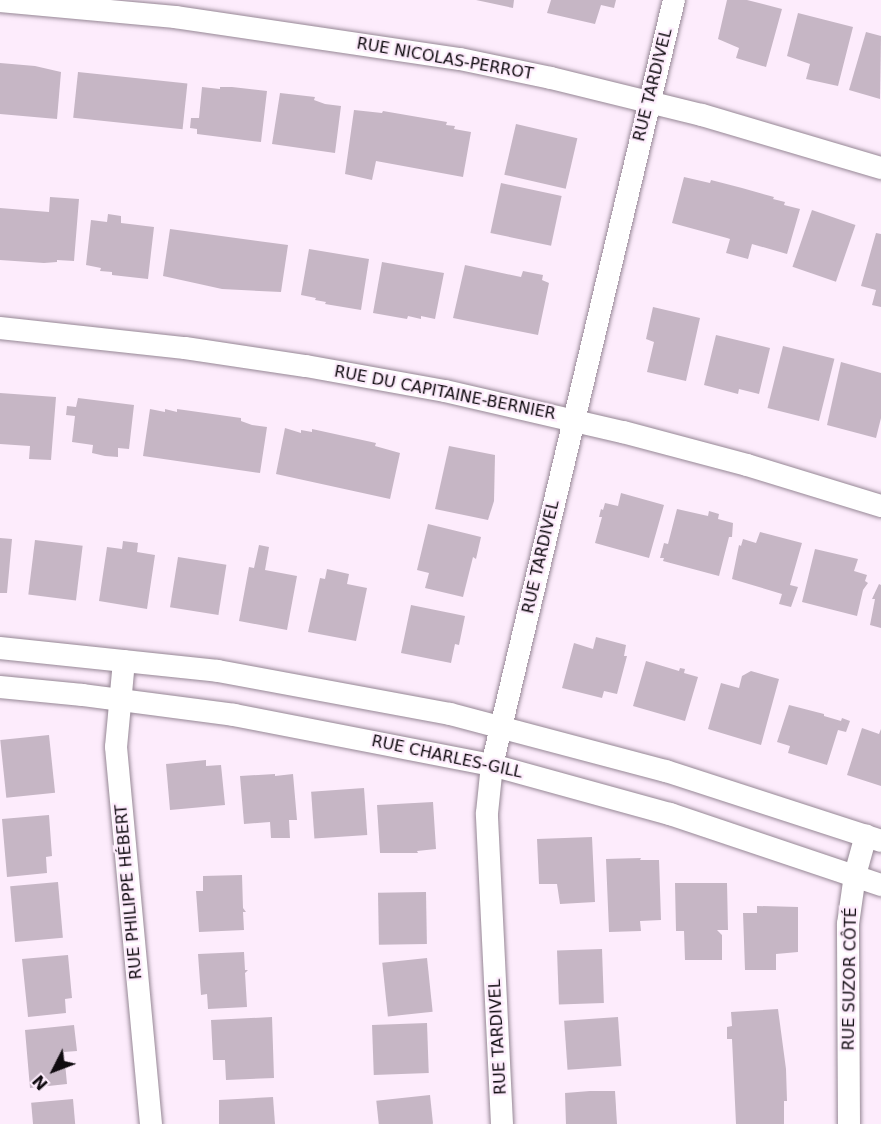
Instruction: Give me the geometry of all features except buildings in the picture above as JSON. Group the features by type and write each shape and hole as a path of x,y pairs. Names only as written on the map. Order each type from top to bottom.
{"street":[{"name":"RUE TARDIVEL","path":"502,1124 487,813 492,765 674,0"},
{"name":"RUE NICOLAS-PERROT","path":"0,1 140,13 460,59 648,102 881,168"},
{"name":"RUE DU CAPITAINE-BERNIER","path":"0,328 123,340 306,366 468,396 574,419 747,465 881,506"},
{"path":"0,648 218,671 304,685 501,725 666,771 874,838"},
{"name":"RUE PHILIPPE HÉBERT","path":"124,661 116,747 151,1124"},
{"name":"RUE CHARLES-GILL","path":"0,687 119,699 299,726 492,765 670,814 881,885"},
{"name":"RUE SUZOR CÔTÉ","path":"849,1124 848,924 855,875 874,838"}]}
